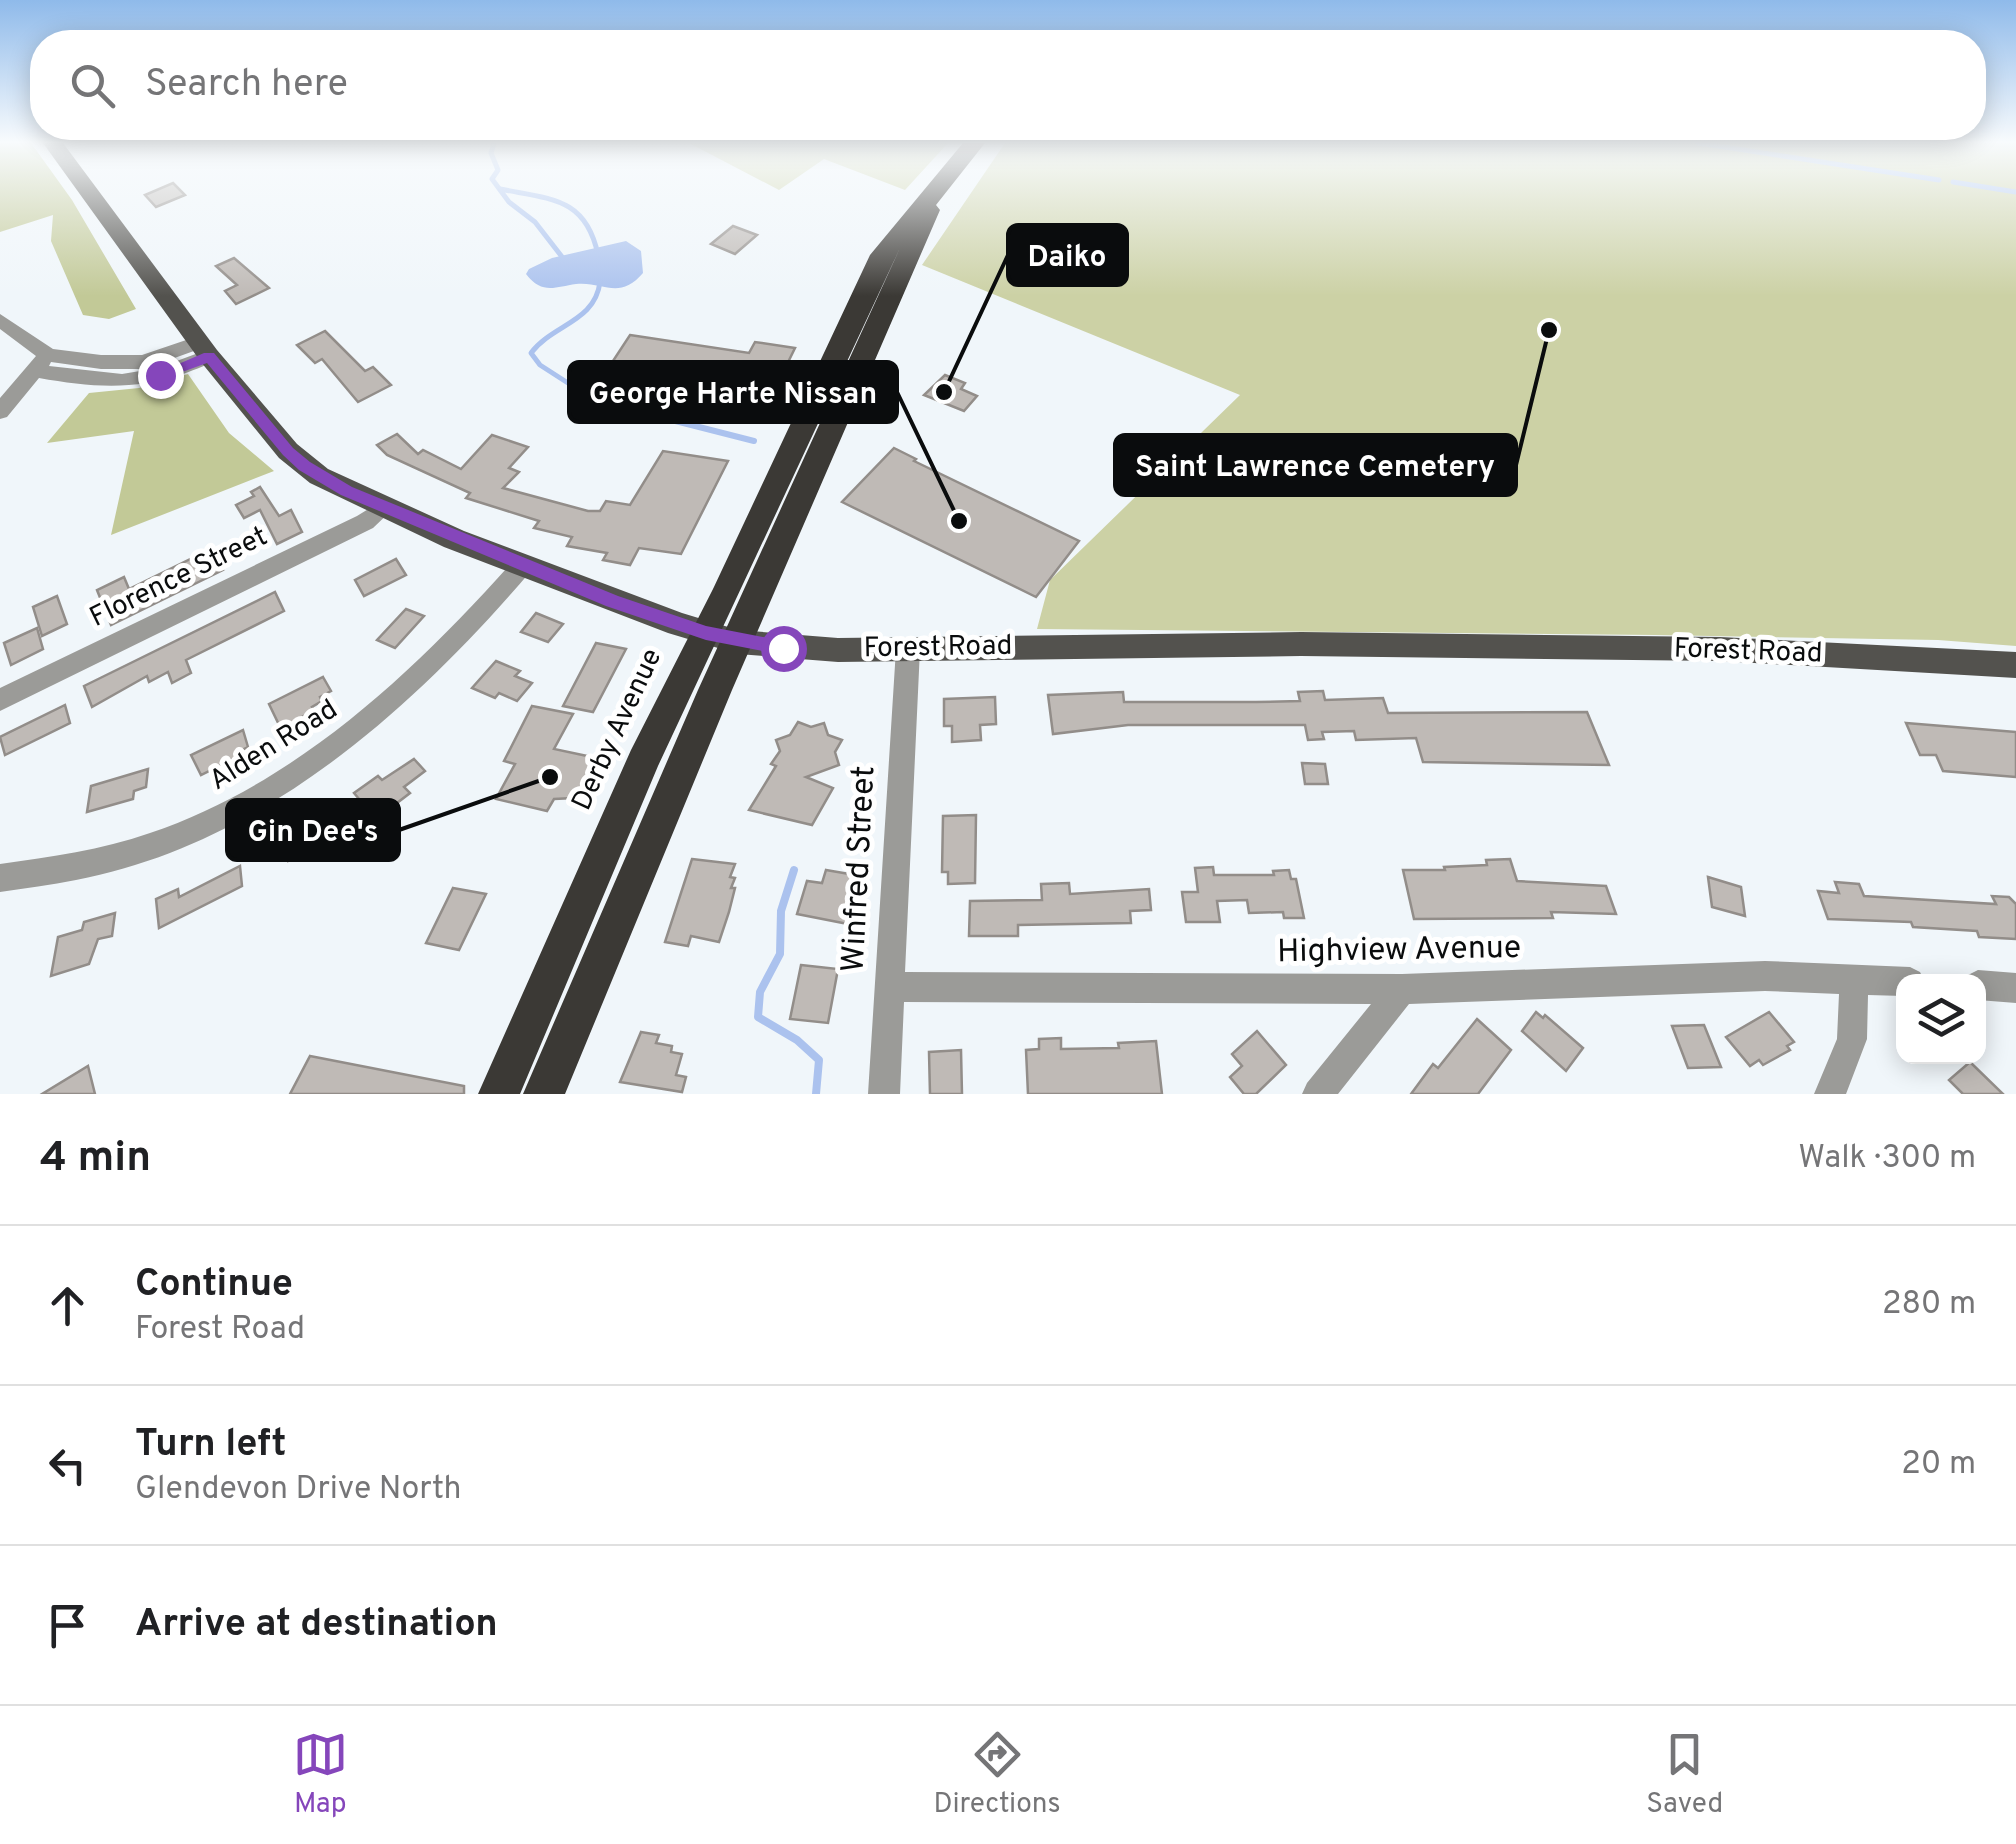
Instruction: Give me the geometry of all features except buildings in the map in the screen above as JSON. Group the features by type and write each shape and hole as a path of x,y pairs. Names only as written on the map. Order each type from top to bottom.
{"highway":[{"name":"Derby Avenue","path":"544,1094 722,637 852,348 925,226 936,194"},
{"name":"Derby Avenue","path":"499,1094 586,887 722,637"}],"main road":[{"name":"Forest Road","path":"90,194 204,349 304,466 383,508 522,566 722,637 801,648 1301,644 1720,649 2016,665"}],"street":[{"path":"0,320 40,363 112,383 160,375 204,349"},
{"path":"0,412 40,363"},
{"name":"Florence Street","path":"0,700 365,522 383,508"},
{"name":"Alden Road","path":"0,878 80,864 144,846 274,788 388,708 522,566"},
{"name":"Winfred Street","path":"884,1094 908,648"},
{"name":"Highview Avenue","path":"888,988 1402,989 1765,976 1896,981"},
{"path":"1830,1094 1852,1039 1854,978"},
{"path":"1986,986 2016,988"},
{"path":"1318,1094 1402,989"}],"green space":[{"path":"0,194 68,194 136,309 109,319 83,315 51,241 53,215 0,232"},
{"path":"970,194 2016,194 2016,646 1938,640 1655,635 1037,629 1050,580 1240,395 922,265"},
{"path":"188,374 229,433 274,471 111,535 134,431 47,443 89,393 139,388"}],"water":[{"path":"626,241 641,251 643,273 626,286 576,284 549,288 538,285 526,274 552,258"}],"waterway":[{"path":"503,194 535,222 566,262"},
{"path":"525,194 550,199 575,211 585,222 598,255"},
{"path":"585,394 540,365 531,353 590,306 600,282"},
{"path":"581,392 621,414 648,414 754,441"},
{"path":"794,870 781,911 780,954 760,992 758,1017 797,1040 819,1060 816,1094"}],"place":[{"name":"Saint Lawrence Cemetery","path":"1549,330"},
{"name":"Daiko","path":"944,392"},
{"name":"George Harte Nissan","path":"959,521"},
{"name":"Gin Dee's","path":"550,777"}],"route":[{"path":"160,375 209,356 288,452 346,491 612,601 738,642 783,648"}]}
